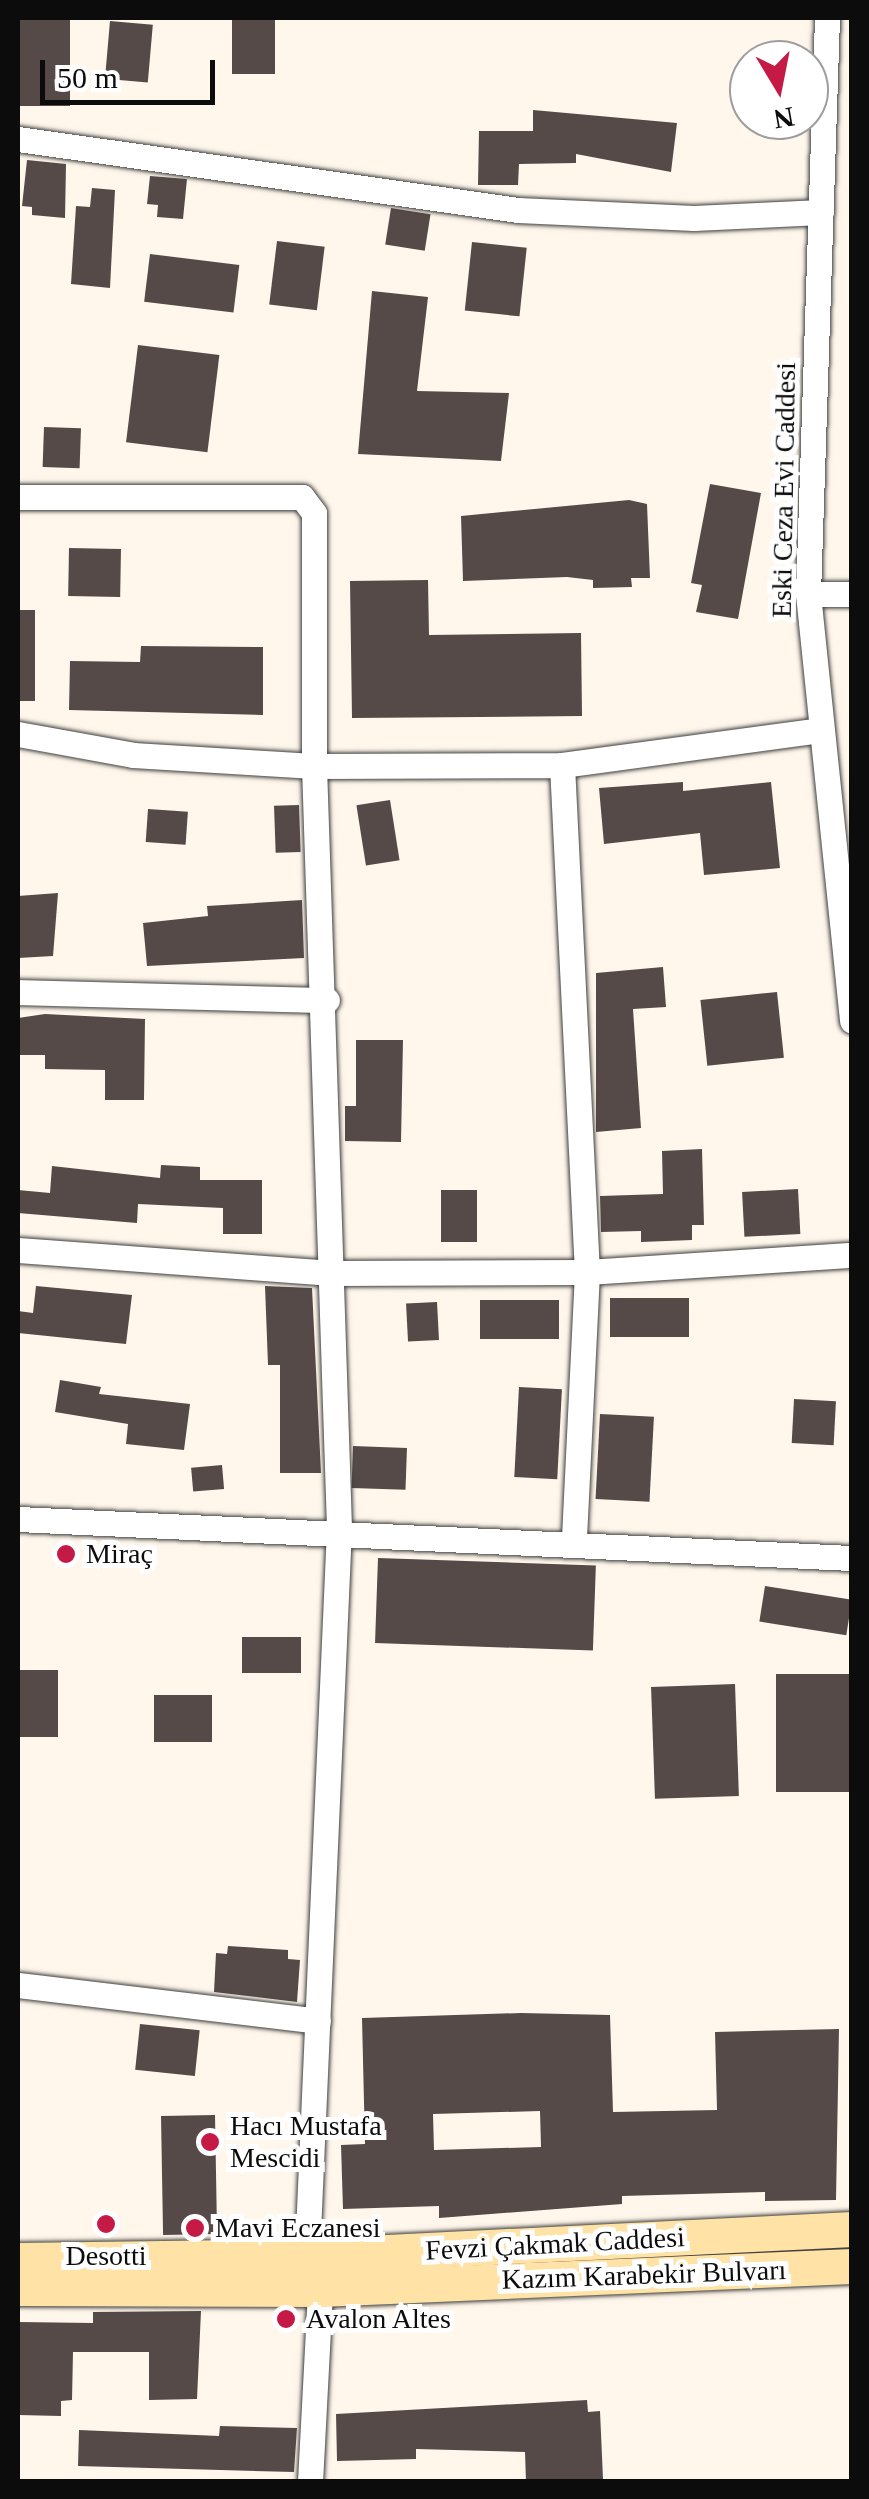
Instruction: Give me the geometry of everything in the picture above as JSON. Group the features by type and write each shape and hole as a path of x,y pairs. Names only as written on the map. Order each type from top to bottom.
{"main road":[{"name":"Fevzi Çakmak Caddesi","path":"18,2260 307,2256 852,2229"},
{"name":"Kazım Karabekir Bulvarı","path":"18,2288 320,2289 852,2266"}],"street":[{"name":"Eski Ceza Evi Caddesi","path":"831,19 839,139 821,212 808,594 822,730 842,816 852,1021"},
{"path":"18,139 518,210 694,218 821,212"},
{"path":"18,497 302,496 314,514 314,766 326,1000 338,1528 307,2256"},
{"path":"808,594 852,594"},
{"path":"18,734 133,755 314,766 562,765 822,730"},
{"path":"562,765 587,1272 574,1539"},
{"path":"18,992 326,1000"},
{"path":"18,1250 332,1273 587,1272 852,1255"},
{"path":"18,1519 574,1539 852,1558"},
{"path":"18,1985 318,2022"},
{"path":"310,2482 320,2289"}],"building":[{"path":"18,18 70,18 70,106 18,106"},
{"path":"232,18 275,18 275,74 232,74"},
{"path":"110,21 153,25 148,83 105,79"},
{"path":"533,110 677,123 671,172 576,154 576,163 519,164 518,185 478,185 479,131 533,131"},
{"path":"27,160 66,164 65,218 32,215 32,207 22,206"},
{"path":"150,176 187,179 183,219 157,217 158,205 147,204"},
{"path":"92,188 115,190 110,288 71,284 76,206 90,207"},
{"path":"391,208 431,214 425,251 385,245"},
{"path":"277,241 325,247 317,310 269,305"},
{"path":"472,242 527,248 519,316 465,311"},
{"path":"150,254 239,265 233,313 144,302"},
{"path":"372,291 428,297 417,391 509,393 501,461 358,454"},
{"path":"138,345 219,355 207,452 126,442"},
{"path":"44,427 81,428 80,468 43,467"},
{"path":"710,484 761,493 738,619 696,612 702,585 691,583"},
{"path":"629,500 647,504 650,578 631,578 632,587 593,588 593,580 567,577 463,581 461,516"},
{"path":"69,548 121,549 120,597 68,596"},
{"path":"428,580 429,635 581,633 582,716 352,718 350,581"},
{"path":"18,610 35,610 35,701 18,701"},
{"path":"141,646 263,647 263,715 69,710 70,661 140,662"},
{"path":"683,782 683,791 771,782 780,868 704,875 700,833 604,844 599,788"},
{"path":"390,800 400,860 366,866 356,805"},
{"path":"299,805 301,852 276,853 274,806"},
{"path":"148,809 188,812 186,845 146,842"},
{"path":"58,893 53,956 18,958 18,896"},
{"path":"302,900 304,958 147,966 143,923 208,916 207,906"},
{"path":"663,967 666,1007 633,1009 641,1128 596,1132 596,973"},
{"path":"777,992 784,1058 707,1066 700,1000"},
{"path":"45,1014 145,1019 144,1100 105,1100 105,1070 45,1069 45,1055 18,1055 18,1018"},
{"path":"356,1040 403,1040 401,1142 345,1141 345,1106 356,1106"},
{"path":"702,1149 704,1225 692,1225 692,1240 641,1242 641,1231 601,1232 600,1196 663,1194 662,1151"},
{"path":"161,1165 200,1167 200,1180 262,1180 262,1234 223,1234 223,1208 138,1204 137,1223 18,1213 18,1190 50,1193 52,1166 160,1178"},
{"path":"798,1189 800,1234 744,1237 742,1192"},
{"path":"441,1190 477,1190 477,1242 441,1242"},
{"path":"36,1286 132,1295 126,1344 18,1333 18,1311 33,1313"},
{"path":"265,1286 312,1288 321,1473 280,1473 280,1365 268,1365"},
{"path":"610,1298 689,1298 689,1337 610,1337"},
{"path":"480,1300 559,1300 559,1339 480,1339"},
{"path":"437,1302 439,1340 408,1342 406,1304"},
{"path":"60,1380 101,1387 99,1394 190,1404 184,1450 126,1444 128,1424 55,1412"},
{"path":"519,1387 562,1389 557,1479 514,1477"},
{"path":"794,1399 836,1401 834,1445 792,1443"},
{"path":"600,1414 654,1417 649,1502 596,1499"},
{"path":"353,1446 407,1448 406,1490 352,1488"},
{"path":"222,1465 224,1489 193,1492 191,1468"},
{"path":"378,1558 596,1566 593,1651 375,1643"},
{"path":"765,1586 852,1600 846,1635 759,1622"},
{"path":"242,1637 301,1637 301,1673 242,1673"},
{"path":"18,1670 58,1670 58,1737 18,1737"},
{"path":"776,1674 852,1674 852,1792 776,1792"},
{"path":"735,1684 739,1796 655,1799 651,1687"},
{"path":"154,1695 212,1695 212,1742 154,1742"},
{"path":"228,1946 288,1950 288,1959 300,1960 297,2002 214,1992 216,1953 227,1954"},
{"path":"521,2013 610,2015 613,2112 717,2110 715,2032 839,2029 836,2200 765,2201 765,2192 622,2196 622,2204 439,2218 439,2206 343,2209 341,2145 365,2144 362,2018","holes":["540,2111 541,2147 434,2150 433,2114"]},
{"path":"140,2024 200,2030 195,2076 135,2070"},
{"path":"215,2115 217,2234 163,2235 161,2116"},
{"path":"201,2311 197,2399 149,2400 149,2352 73,2352 72,2400 61,2401 61,2416 18,2415 18,2322 93,2323 93,2312"},
{"path":"587,2400 588,2412 600,2411 603,2479 526,2482 525,2452 416,2449 416,2459 337,2461 336,2414"},
{"path":"220,2426 297,2428 294,2472 78,2466 79,2430 219,2436"}],"place":[{"name":"Miraç","path":"66,1554"},
{"name":"Hacı Mustafa Mescidi","path":"210,2142"},
{"name":"Desotti","path":"106,2224"},
{"name":"Mavi Eczanesi","path":"195,2228"},
{"name":"Avalon Altes","path":"286,2319"}]}
